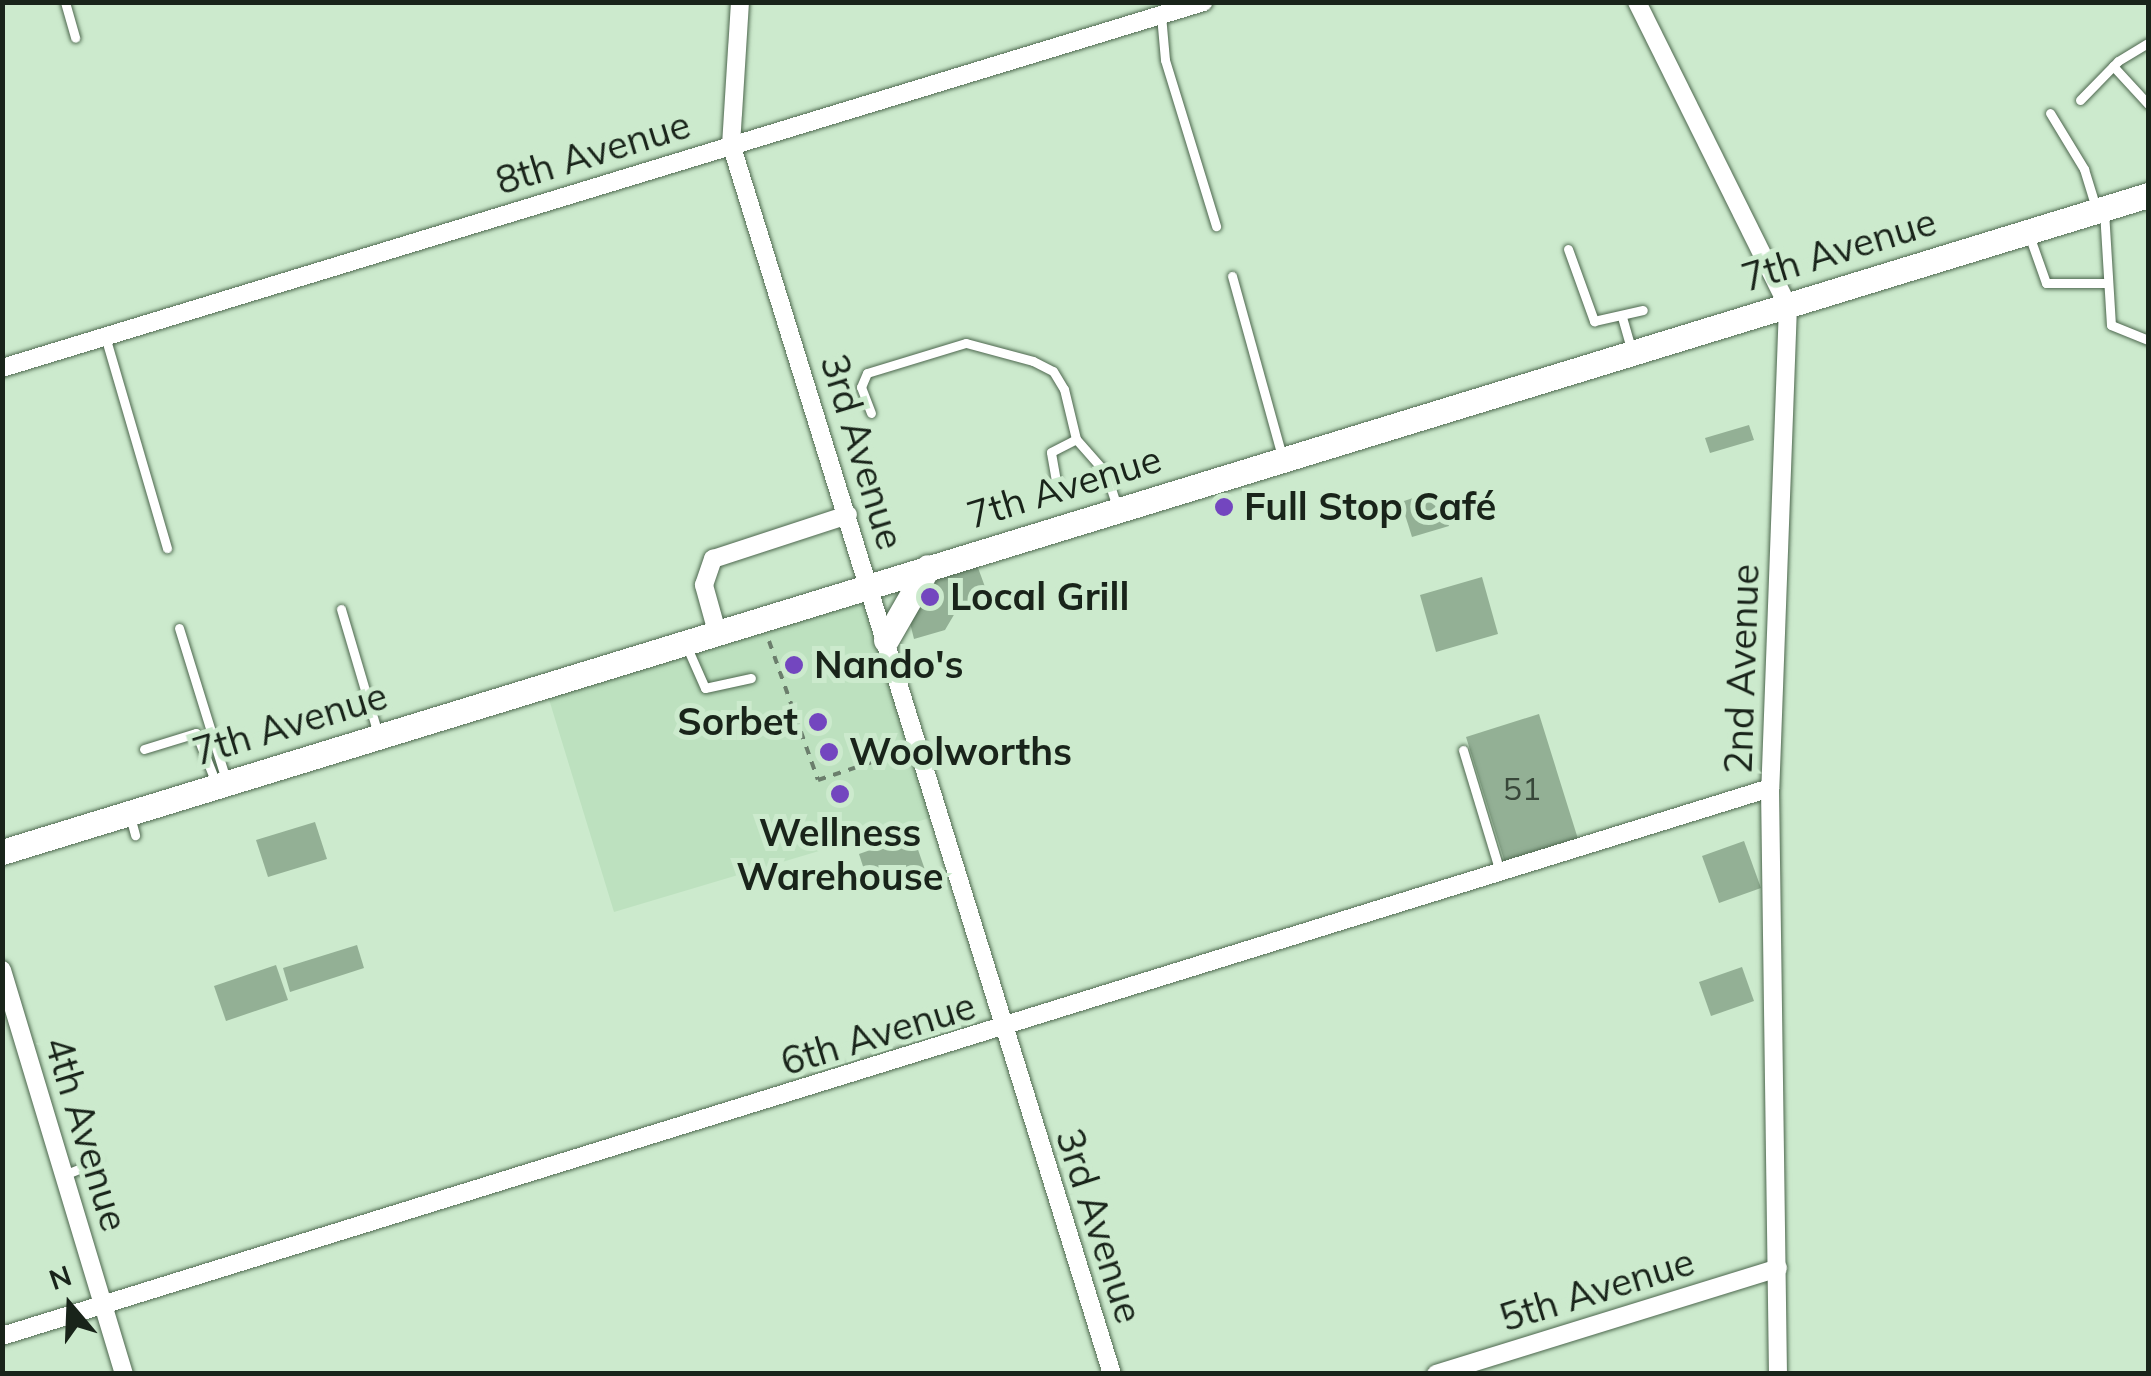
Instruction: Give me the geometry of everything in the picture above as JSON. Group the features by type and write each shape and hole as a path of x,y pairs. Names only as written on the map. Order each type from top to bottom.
{"main road":[{"name":"7th Avenue","path":"2,852 132,824 222,784 2148,195"},
{"path":"886,640 928,567"}],"street":[{"name":"3rd Avenue","path":"740,2 732,144 870,586 1002,1030 1112,1374"},
{"name":"8th Avenue","path":"2,368 1204,2"},
{"name":"2nd Avenue","path":"1636,2 1788,306 1770,788 1778,1374"},
{"path":"717,632 703,577 713,559 848,515"},
{"name":"6th Avenue","path":"2,1336 1002,1030 1770,788"},
{"name":"4th Avenue","path":"2,970 124,1374"},
{"name":"5th Avenue","path":"1436,1374 1778,1268"}],"lane":[{"path":"65,2 75,38"},
{"path":"1161,15 1164,60 1216,226"},
{"path":"2080,100 2113,66 2148,43"},
{"path":"2113,66 2148,104"},
{"path":"2050,114 2084,168 2100,209 2111,326 2148,340"},
{"path":"2028,230 2046,283 2106,284"},
{"path":"1568,249 1594,321 1643,310"},
{"path":"1232,276 1282,460"},
{"path":"1622,317 1633,353"},
{"path":"105,336 168,548"},
{"path":"871,413 861,387 868,374 966,343 1053,371 1076,438 1106,474 1118,510"},
{"path":"1056,481 1050,452 1076,438"},
{"path":"341,610 379,736"},
{"path":"178,628 222,784"},
{"path":"685,642 705,688 751,678"},
{"path":"144,749 196,734 222,784"},
{"path":"1463,750 1500,873"},
{"path":"64,1174 97,1162"}],"path":[{"path":"766,632 818,780 899,753"}],"shaded area":[{"path":"866,594 933,817 614,912 548,696"}],"building":[{"path":"1749,425 1754,440 1710,453 1705,438"},
{"path":"1437,490 1449,526 1412,537 1401,502"},
{"path":"977,565 992,606 978,610 974,602 949,610 955,613 945,630 914,639 910,623 933,580"},
{"path":"1482,577 1498,634 1436,652 1420,595"},
{"path":"1539,714 1578,839 1505,863 1466,737"},
{"path":"315,822 327,859 268,877 256,840"},
{"path":"913,835 925,870 870,888 859,854"},
{"path":"1744,841 1761,888 1719,903 1702,856"},
{"path":"357,945 364,968 290,992 283,968"},
{"path":"276,965 288,1000 226,1021 214,986"},
{"path":"1742,967 1754,1001 1711,1016 1699,982"}],"place":[{"name":"Full Stop Café","path":"1224,507"},
{"name":"Local Grill","path":"930,597"},
{"name":"Nando's","path":"794,665"},
{"name":"Sorbet","path":"818,722"},
{"name":"Woolworths","path":"829,752"},
{"name":"Wellness Warehouse","path":"840,794"}]}
